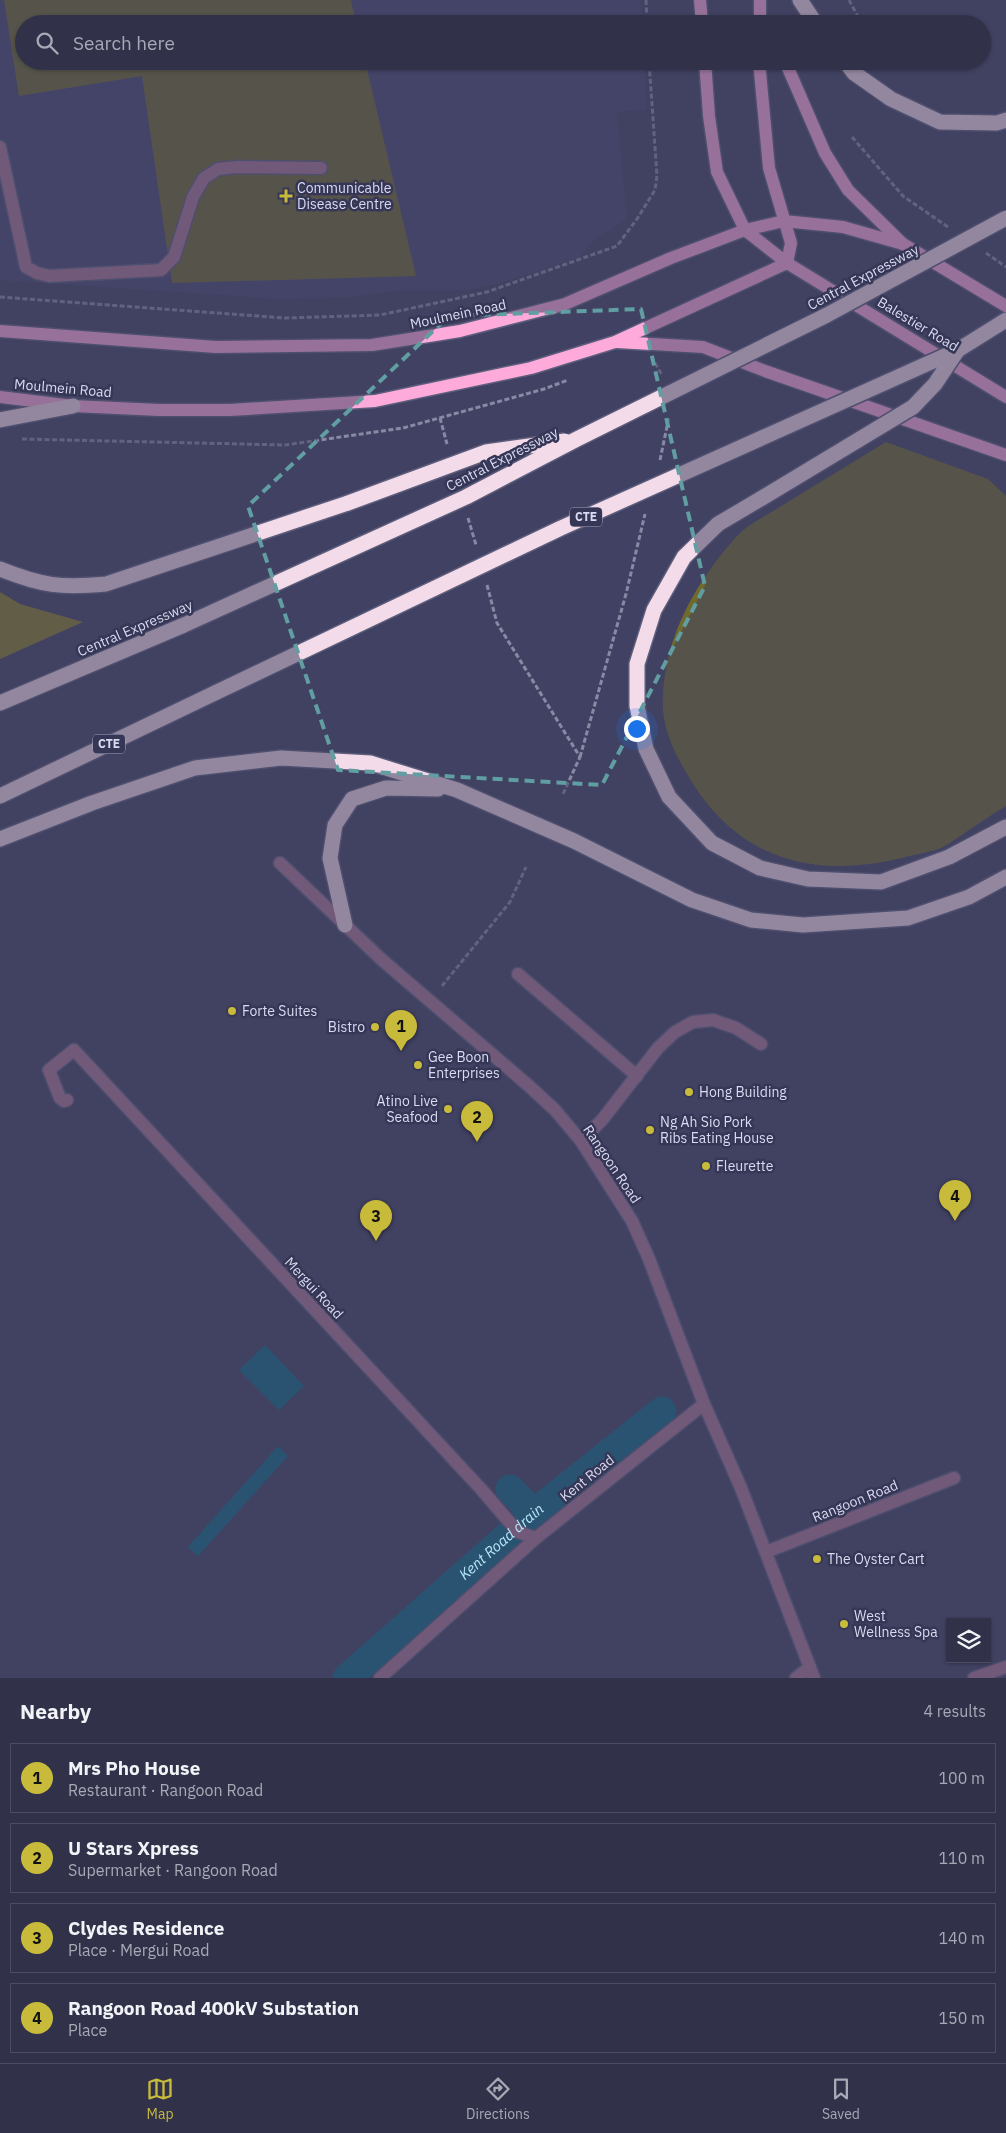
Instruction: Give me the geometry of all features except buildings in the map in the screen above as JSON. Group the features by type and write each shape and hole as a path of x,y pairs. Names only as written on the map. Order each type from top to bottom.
{"highway":[{"path":"800,0 810,15"},
{"path":"852,70 891,99 940,122 997,122 1006,120"},
{"name":"Central Expressway","path":"0,703 184,625 466,497 577,439 827,316 1006,218"},
{"name":"CTE","path":"0,796 560,528 958,350 1006,320"},
{"path":"958,350 935,384 913,407 718,524 684,557 654,610 637,664 637,706 646,749 669,797 712,844 760,868 808,879 881,882 949,857 1006,826"},
{"path":"0,420 73,406"},
{"path":"0,569 31,582 68,587 106,584 348,503 486,452 577,439"},
{"path":"0,839 92,803 196,768 281,758 370,763 457,790 574,841 692,900 751,920 803,925 908,918 969,897 1006,877"},
{"path":"345,925 330,858 335,825 352,799 386,788 457,790"}],"main road":[{"path":"700,0 701,15"},
{"path":"761,3 766,15"},
{"name":"Balestier Road","path":"706,70 709,116 717,172 745,230 788,263 1006,397"},
{"path":"760,70 769,168 791,243 788,263"},
{"path":"789,70 825,153 848,190 903,244 1006,306"},
{"name":"Moulmein Road","path":"0,331 216,347 372,345 460,331 565,304 671,258 745,230 784,221 843,227 903,244"},
{"name":"Moulmein Road","path":"0,397 73,406 230,410 375,400 531,368 615,342 788,263"},
{"path":"615,342 703,347 765,371 1006,455"}],"street":[{"path":"0,147 26,267 37,273 49,276 161,270 174,257 193,197 204,178 218,169 237,167 321,168"},
{"name":"Rangoon Road","path":"280,863 430,1002 555,1110 581,1141 632,1221 649,1259 704,1404 741,1488 812,1673"},
{"path":"518,974 637,1076"},
{"path":"581,1141 602,1120 658,1048 675,1032 693,1022 713,1020 736,1028 761,1044"},
{"name":"Mergui Road","path":"67,1100 64,1101 60,1098 49,1070 74,1050 518,1532 536,1538"},
{"name":"Kent Road","path":"380,1678 536,1538 704,1404"},
{"name":"Rangoon Road","path":"766,1552 954,1478"},
{"path":"974,1678 1006,1666"},
{"path":"796,1678 812,1673"}],"path":[{"path":"646,0 647,15"},
{"path":"849,0 857,15"},
{"path":"0,297 285,318 380,314 486,292 617,246 637,219 655,190 656,176 650,70"},
{"path":"852,137 903,196 950,229"},
{"path":"982,250 1006,267"},
{"path":"652,358 664,380"},
{"path":"20,439 285,445 403,428 570,379"},
{"path":"659,464 670,414"},
{"path":"563,794 580,758 626,594 647,507"},
{"path":"497,623 580,758"},
{"path":"430,1002 510,902 526,867"}],"highlighted area":[{"path":"641,309 705,586 602,785 338,770 248,506 449,316"}],"shaded area":[{"name":"Communicable Disease Centre","path":"0,0 641,0 642,15 15,15 15,70 645,70 647,109 617,112 627,219 593,241 580,257 504,282 468,290 403,290 352,297 281,299 0,280"},
{"path":"4,0 351,0 354,15 15,15 15,70 367,70 416,276 172,283 142,76 19,96"},
{"path":"886,442 988,479 1006,496 1006,806 946,845 932,851 868,864 836,866 806,863 778,856 752,843 728,826 706,803 687,774 669,737 663,707 665,674 677,630 686,610 709,571 738,535 752,524"},
{"path":"0,592 20,604 83,622 0,659"},
{"path":"265,1345 304,1386 279,1410 239,1370"},
{"path":"278,1446 288,1456 198,1556 188,1547"}],"waterway":[{"name":"Kent Road drain","path":"347,1678 534,1513 662,1411"},
{"path":"510,1489 534,1513"}],"place":[{"name":"Communicable Disease Centre","path":"286,196"},
{"name":"Forte Suites","path":"232,1011"},
{"name":"Bistro","path":"375,1027"},
{"name":"Mrs Pho House","path":"401,1051"},
{"name":"Gee Boon Enterprises","path":"418,1065"},
{"name":"Hong Building","path":"689,1092"},
{"name":"Atino Live Seafood","path":"448,1109"},
{"name":"Ng Ah Sio Pork Ribs Eating House","path":"650,1130"},
{"name":"U Stars Xpress","path":"477,1142"},
{"name":"Fleurette","path":"706,1166"},
{"name":"Rangoon Road 400kV Substation","path":"955,1221"},
{"name":"Clydes Residence","path":"376,1241"},
{"name":"The Oyster Cart","path":"817,1559"},
{"name":"West Wellness Spa","path":"844,1624"}]}
